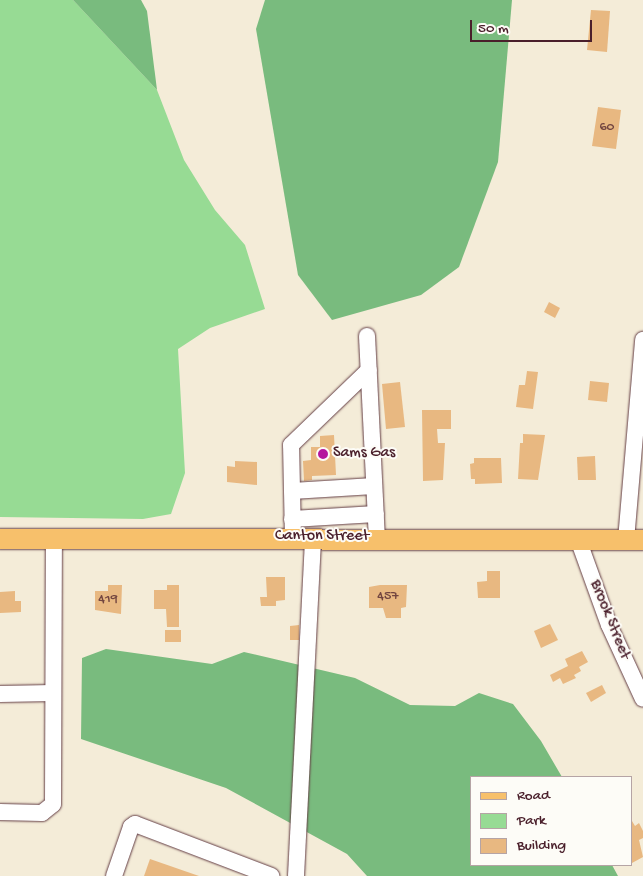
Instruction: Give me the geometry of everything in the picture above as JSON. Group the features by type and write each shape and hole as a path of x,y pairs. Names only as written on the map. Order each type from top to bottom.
{"main road":[{"name":"Canton Street","path":"0,539 293,528 313,538 634,540"}],"street":[{"path":"367,336 377,537"},
{"path":"634,540 643,340"},
{"path":"368,370 291,445 293,528 376,514"},
{"path":"292,491 374,486"},
{"path":"0,812 42,813 53,804 54,538"},
{"path":"296,876 313,538"},
{"name":"Brook Street","path":"578,539 609,625 643,699"},
{"path":"0,694 53,693"},
{"path":"114,876 131,827 135,824 271,876"}],"green space":[{"path":"0,0 73,0 157,90 184,160 215,210 245,245 265,309 210,328 178,349 185,473 171,514 143,519 0,517"},
{"path":"73,0 141,0 147,11 157,90"},
{"path":"265,0 512,0 498,162 459,267 421,295 332,320 298,275 256,29"},
{"path":"106,649 212,664 244,652 355,678 410,705 455,706 479,693 513,704 541,741 561,776 470,776 470,866 613,866 618,876 367,876 347,854 226,788 81,739 82,658"}],"building":[{"path":"591,10 610,11 607,52 587,50"},
{"path":"598,107 621,110 616,149 592,146"},
{"path":"549,302 560,308 555,318 544,312"},
{"path":"527,371 538,372 533,409 516,407 519,385 525,385"},
{"path":"590,381 609,383 607,402 588,400"},
{"path":"400,382 405,427 386,429 382,384"},
{"path":"422,410 451,410 451,429 437,429 438,443 445,443 443,480 423,481"},
{"path":"523,434 545,435 538,480 518,479 520,443 523,443"},
{"name":"Sams Gas","path":"334,435 336,475 312,476 312,480 304,481 303,461 311,460 311,447 320,447 320,436"},
{"path":"595,456 596,480 578,480 577,457"},
{"path":"474,458 501,458 502,483 475,484 475,479 471,479 470,464 474,463"},
{"path":"235,461 257,462 257,485 227,482 227,466 235,467"},
{"path":"487,571 500,571 500,598 478,598 477,582 487,581"},
{"path":"266,577 285,577 285,600 276,601 276,606 261,606 260,597 267,597"},
{"path":"108,585 122,585 121,614 95,610 95,591 108,591"},
{"path":"167,585 179,585 179,627 167,627 166,609 154,609 154,590 167,590"},
{"path":"407,585 406,607 401,608 401,618 386,618 383,608 369,608 369,587"},
{"path":"15,591 15,601 21,601 21,612 0,613 0,592"},
{"path":"550,624 558,640 541,648 534,631"},
{"path":"299,625 299,640 290,640 290,626"},
{"path":"165,630 181,630 181,642 165,642"},
{"path":"582,651 588,662 579,667 581,671 574,675 576,678 563,684 560,678 553,682 550,675 568,666 565,659"},
{"path":"602,685 606,693 591,702 586,693"},
{"path":"633,823 635,826 639,823 643,831 643,838 639,840 643,857 633,862"},
{"path":"150,859 199,876 144,876"}],"place":[{"name":"Sams Gas","path":"323,454"}]}
